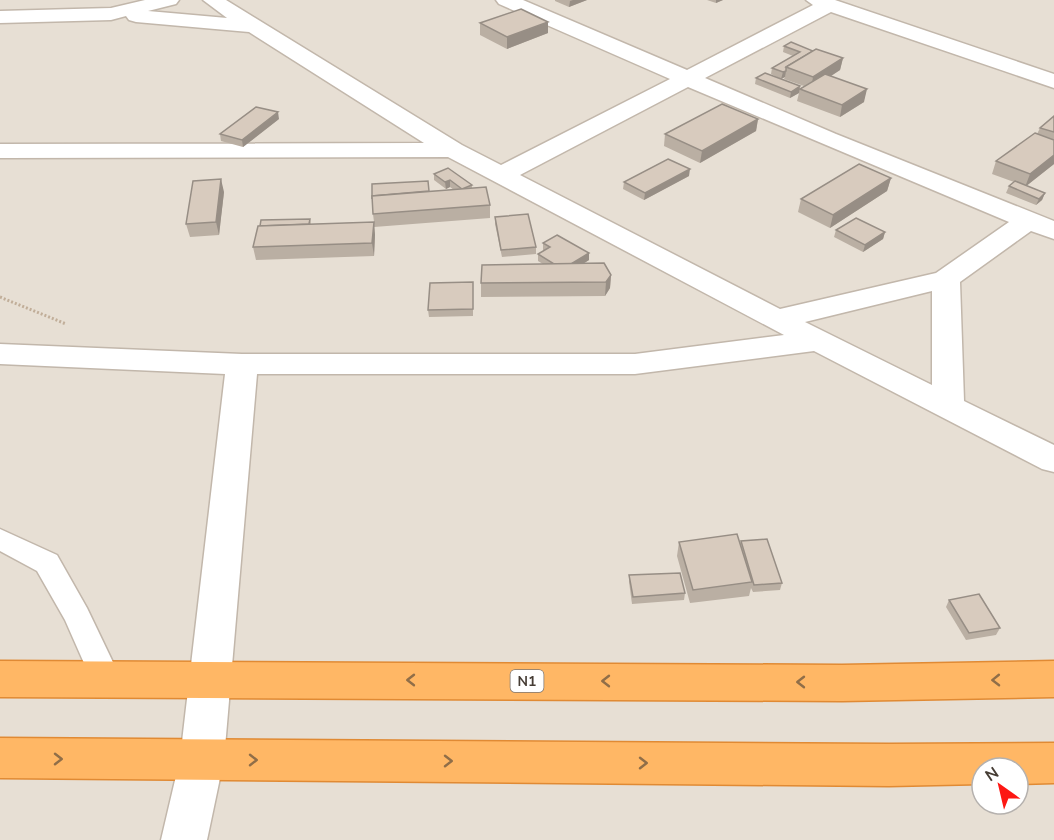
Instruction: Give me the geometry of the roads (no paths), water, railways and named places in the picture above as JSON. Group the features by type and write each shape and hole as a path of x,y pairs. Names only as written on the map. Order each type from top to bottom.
{"highway":[{"name":"N1","path":"0,679 842,683 1054,679"},
{"path":"0,758 889,765 1054,763"}],"street":[{"path":"111,14 168,0"},
{"path":"213,0 453,150 1054,460"},
{"path":"506,0 1054,231"},
{"path":"503,174 689,78 823,2 1054,81"},
{"path":"0,17 111,14 254,27"},
{"path":"0,151 453,150"},
{"path":"777,319 946,279 1028,221"},
{"path":"946,279 948,406"},
{"path":"0,354 242,364 635,364 818,340"},
{"path":"184,840 202,759 212,680 242,364"}],"lane":[{"path":"0,539 47,563 76,616 105,679"}]}
